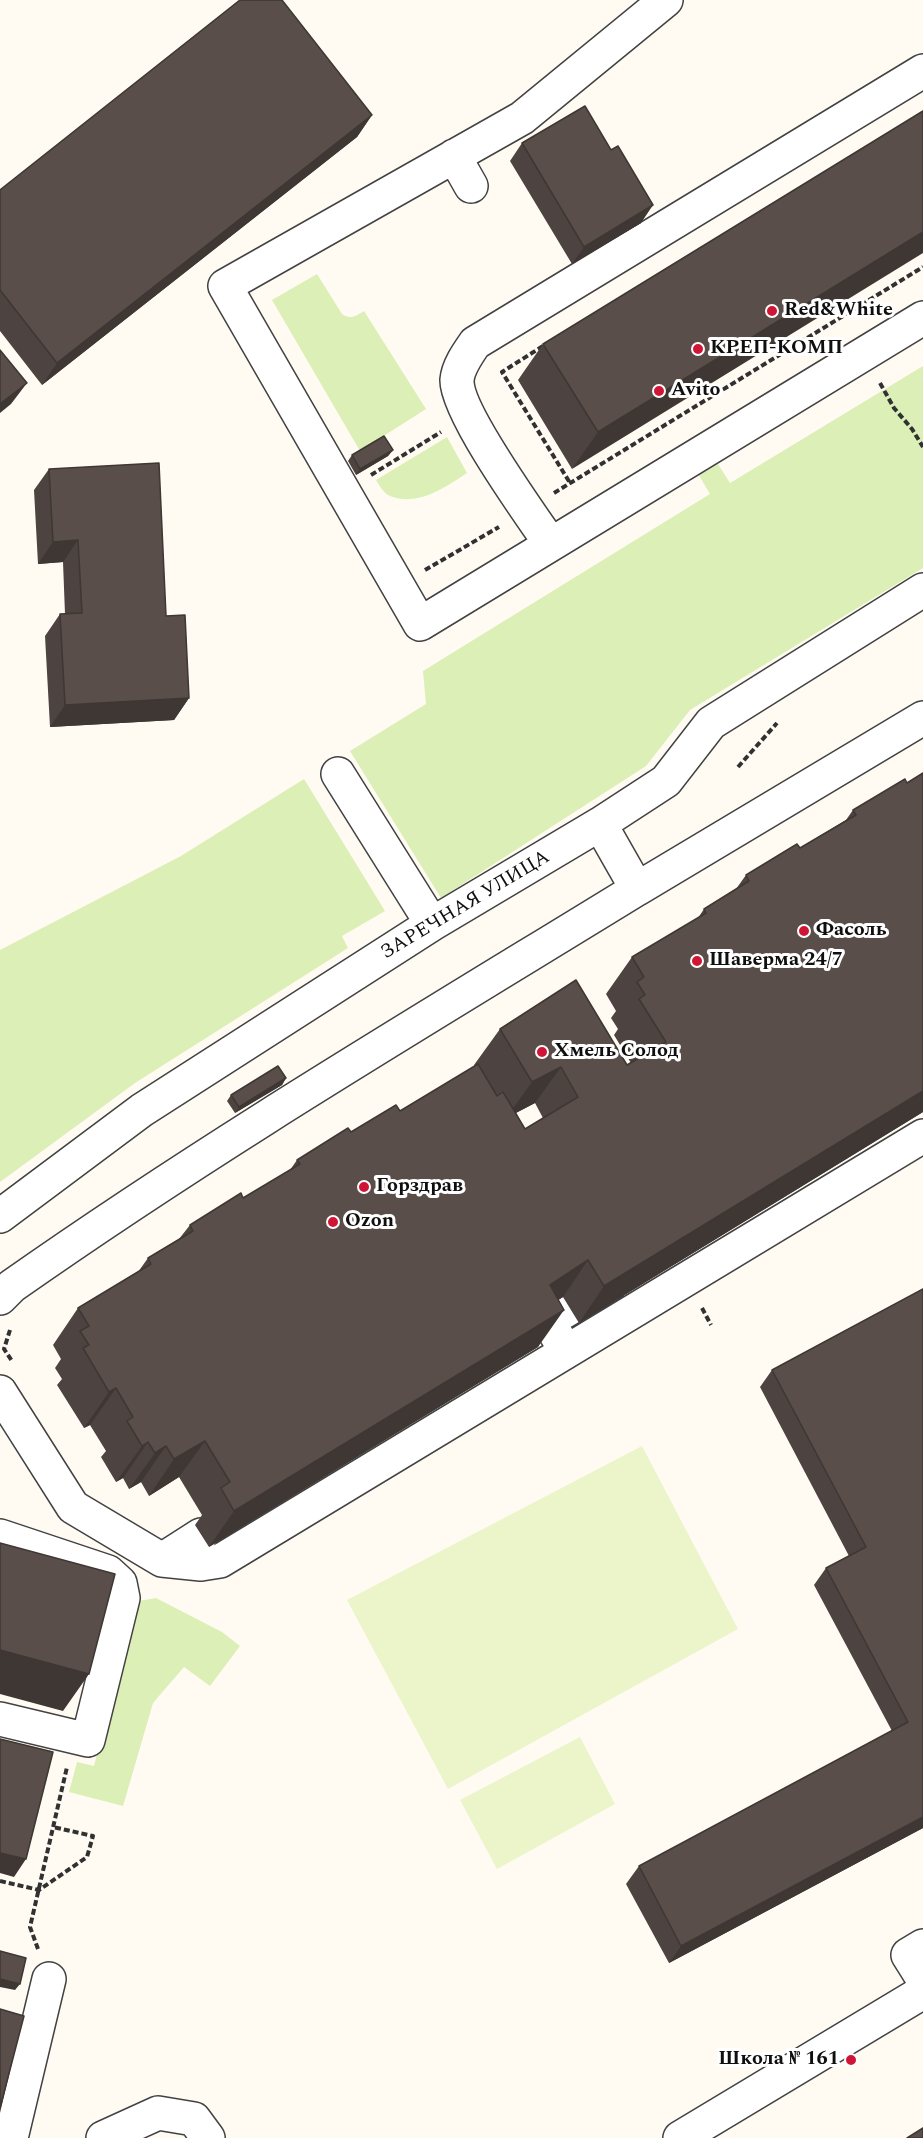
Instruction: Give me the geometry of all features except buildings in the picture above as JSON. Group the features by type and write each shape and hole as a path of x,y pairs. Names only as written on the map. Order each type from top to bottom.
{"street":[{"path":"666,0 522,118 225,286 420,624 923,318"},
{"path":"550,543 527,510 462,402 457,380 464,361 475,343 923,71"},
{"path":"454,156 471,186"},
{"name":"ЗАРЕЧНАЯ УЛИЦА","path":"0,1216 141,1110 432,924 666,782 711,723 923,590"},
{"path":"5,1312 12,1286 111,1216 424,1020 923,718"},
{"path":"338,774 432,924"},
{"path":"600,824 637,890"},
{"path":"8,1381 73,1507 162,1560 201,1564 220,1561 923,1136"},
{"path":"566,1351 548,1321 631,1271"},
{"path":"162,1560 201,1535"},
{"path":"0,1536 108,1572 120,1583 123,1599 88,1740 74,1737 30,1742 0,1719"},
{"path":"923,1946 908,1955 923,1979"},
{"path":"12,2138 49,1979"},
{"path":"680,2138 923,1992"},
{"path":"103,2138 158,2113 194,2119 208,2138"}],"path":[{"path":"399,585 527,510 923,267"},
{"path":"552,341 502,372 570,483"},
{"path":"863,354 894,408 912,429 923,447"},
{"path":"371,475 441,431"},
{"path":"5,1312 4,1349 8,1381"},
{"path":"49,1979 30,1928 74,1737"},
{"path":"0,1881 39,1890 87,1857 93,1836 53,1827"}],"green space":[{"path":"317,274 342,314 351,317 364,311 426,409 360,451 272,300"},
{"path":"923,366 923,568 690,710 646,766 441,898 350,751 426,704 423,671 710,494 697,472 716,461 730,483"},
{"path":"447,437 467,473 439,490 419,498 398,498 388,495 383,490 376,480"},
{"path":"304,779 385,911 342,936 348,948 135,1083 0,1182 0,950 181,856"},
{"path":"642,1446 738,1629 448,1789 347,1600"},
{"path":"156,1598 222,1632 240,1646 210,1686 184,1667 153,1703 123,1806 69,1792 77,1762 94,1766 134,1608 139,1601"},
{"path":"580,1737 615,1804 497,1869 460,1800"}],"place":[{"name":"Red&White","path":"772,311"},
{"name":"КРЕП-КОМП","path":"698,349"},
{"name":"Avito","path":"659,391"},
{"name":"Фасоль","path":"804,931"},
{"name":"Шаверма 24/7","path":"697,961"},
{"name":"Хмель Солод","path":"542,1052"},
{"name":"Горздрав","path":"364,1187"},
{"name":"Ozon","path":"333,1222"},
{"name":"Школа № 161","path":"851,2060"}]}
